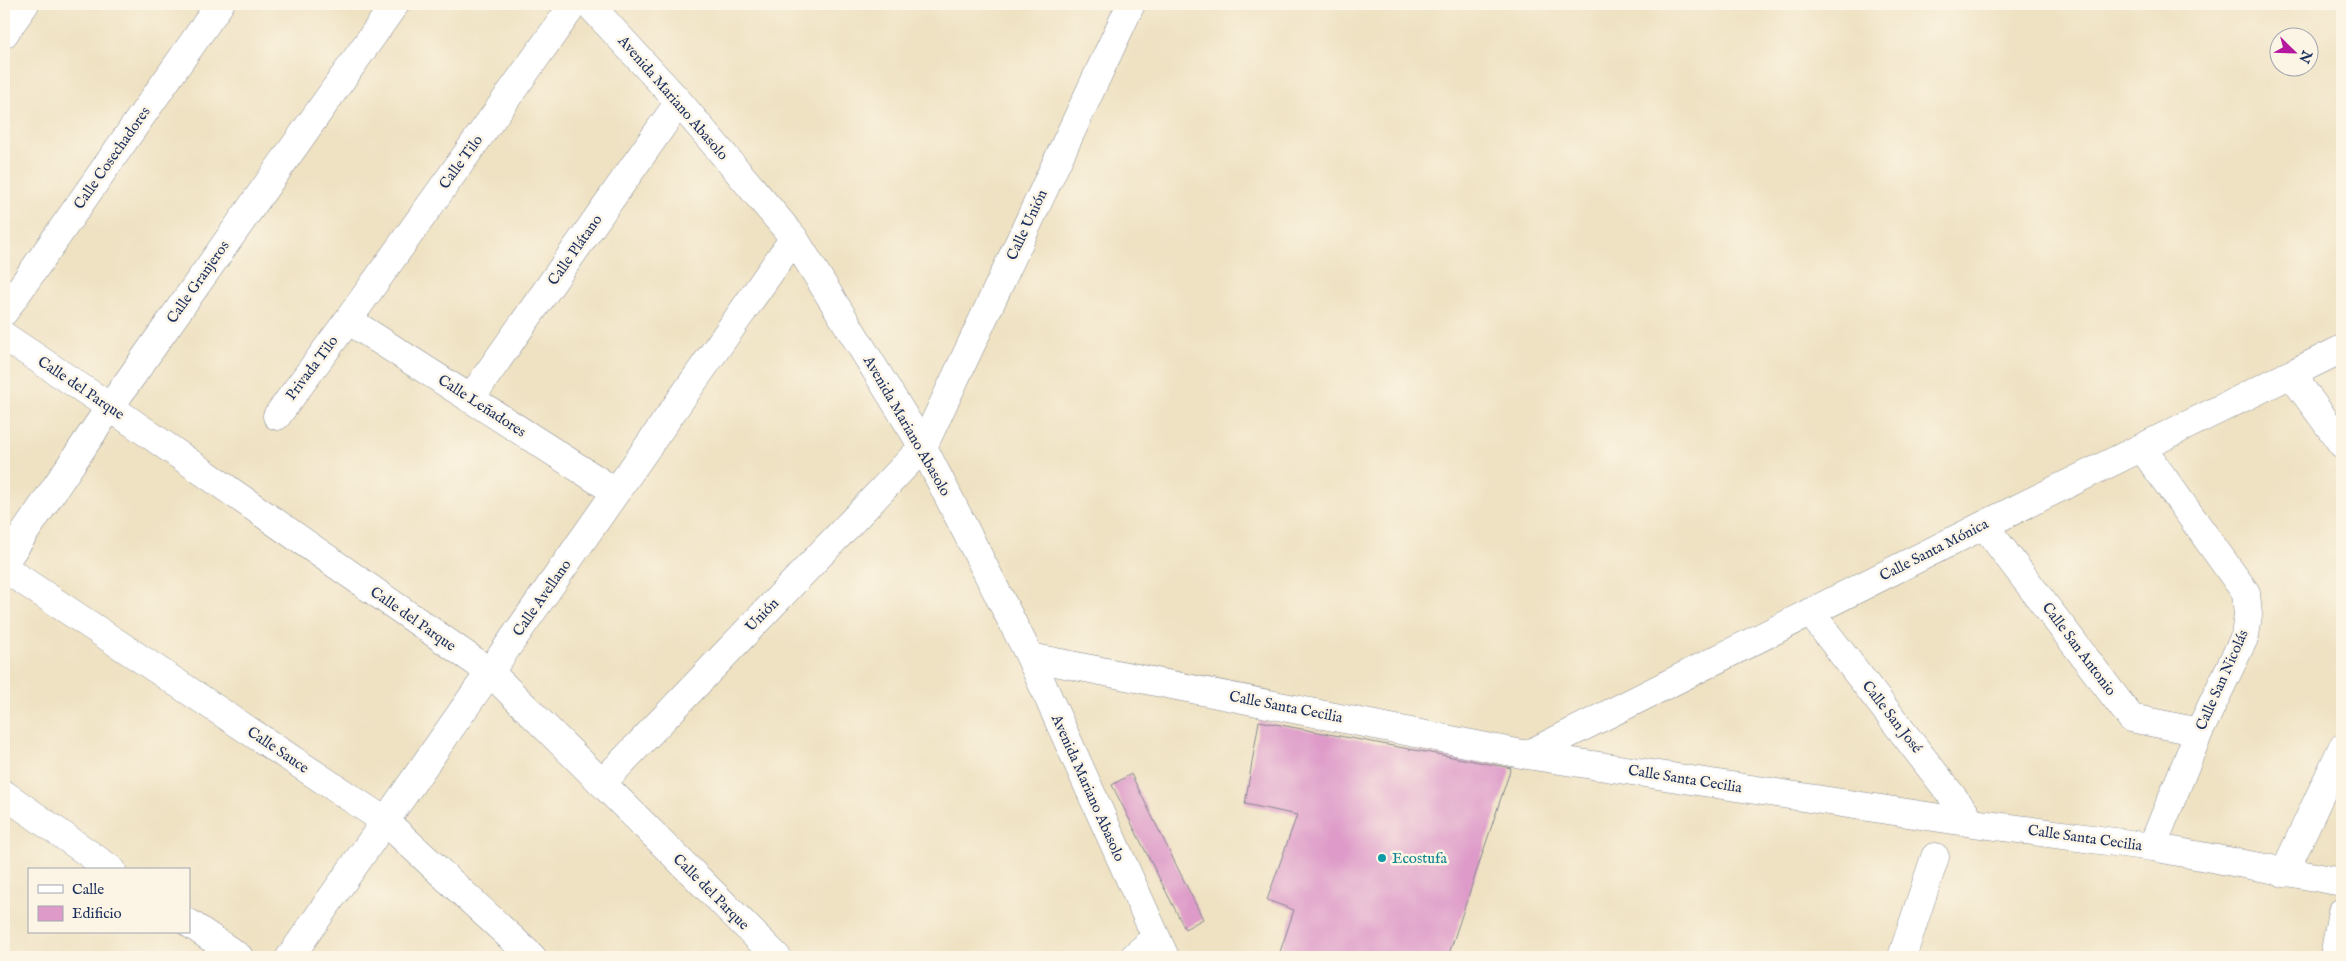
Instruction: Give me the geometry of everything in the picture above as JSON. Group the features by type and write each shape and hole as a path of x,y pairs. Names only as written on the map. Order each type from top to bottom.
{"street":[{"path":"4,34 25,4"},
{"name":"Calle Cosechadores","path":"4,312 220,4"},
{"name":"Calle Granjeros","path":"4,563 110,407 395,4"},
{"name":"Calle Tilo","path":"348,320 574,4"},
{"name":"Avenida Mariano Abasolo","path":"589,4 678,102 794,238 923,447 1030,657 1160,948"},
{"name":"Calle Unión","path":"923,447 1132,4"},
{"name":"Calle Plátano","path":"470,398 678,102"},
{"name":"Calle Avellano","path":"290,957 794,238"},
{"name":"Calle Leñadores","path":"348,320 616,492"},
{"name":"Privada Tilo","path":"276,416 348,320"},
{"name":"Calle del Parque","path":"4,336 110,407 490,672 777,957"},
{"name":"Calle Santa Mónica","path":"1527,755 1984,525 2342,349"},
{"path":"2291,374 2342,444"},
{"name":"Unión","path":"602,783 923,447"},
{"name":"Calle San Nicolás","path":"2142,448 2246,593 2248,615 2245,636 2199,732 2152,847"},
{"name":"Calle San Antonio","path":"1984,525 2131,718 2199,732"},
{"name":"Calle Sauce","path":"4,568 385,821 532,957"},
{"name":"Calle San José","path":"1810,612 1973,823"},
{"name":"Calle Santa Cecilia","path":"1030,657 1527,755 1973,823 2152,847 2342,882"},
{"path":"2284,872 2342,748"},
{"path":"4,794 109,868"},
{"path":"1902,957 1935,857"},
{"path":"2338,947 2342,912"},
{"path":"190,924 239,957"},
{"path":"1134,957 1160,948"}],"building":[{"name":"Ecostufa","path":"1259,721 1511,768 1448,957 1297,957 1280,952 1294,910 1267,900 1297,815 1245,804"},
{"path":"1131,774 1203,919 1185,929 1112,785"}],"place":[{"name":"Ecostufa","path":"1382,858"}]}
